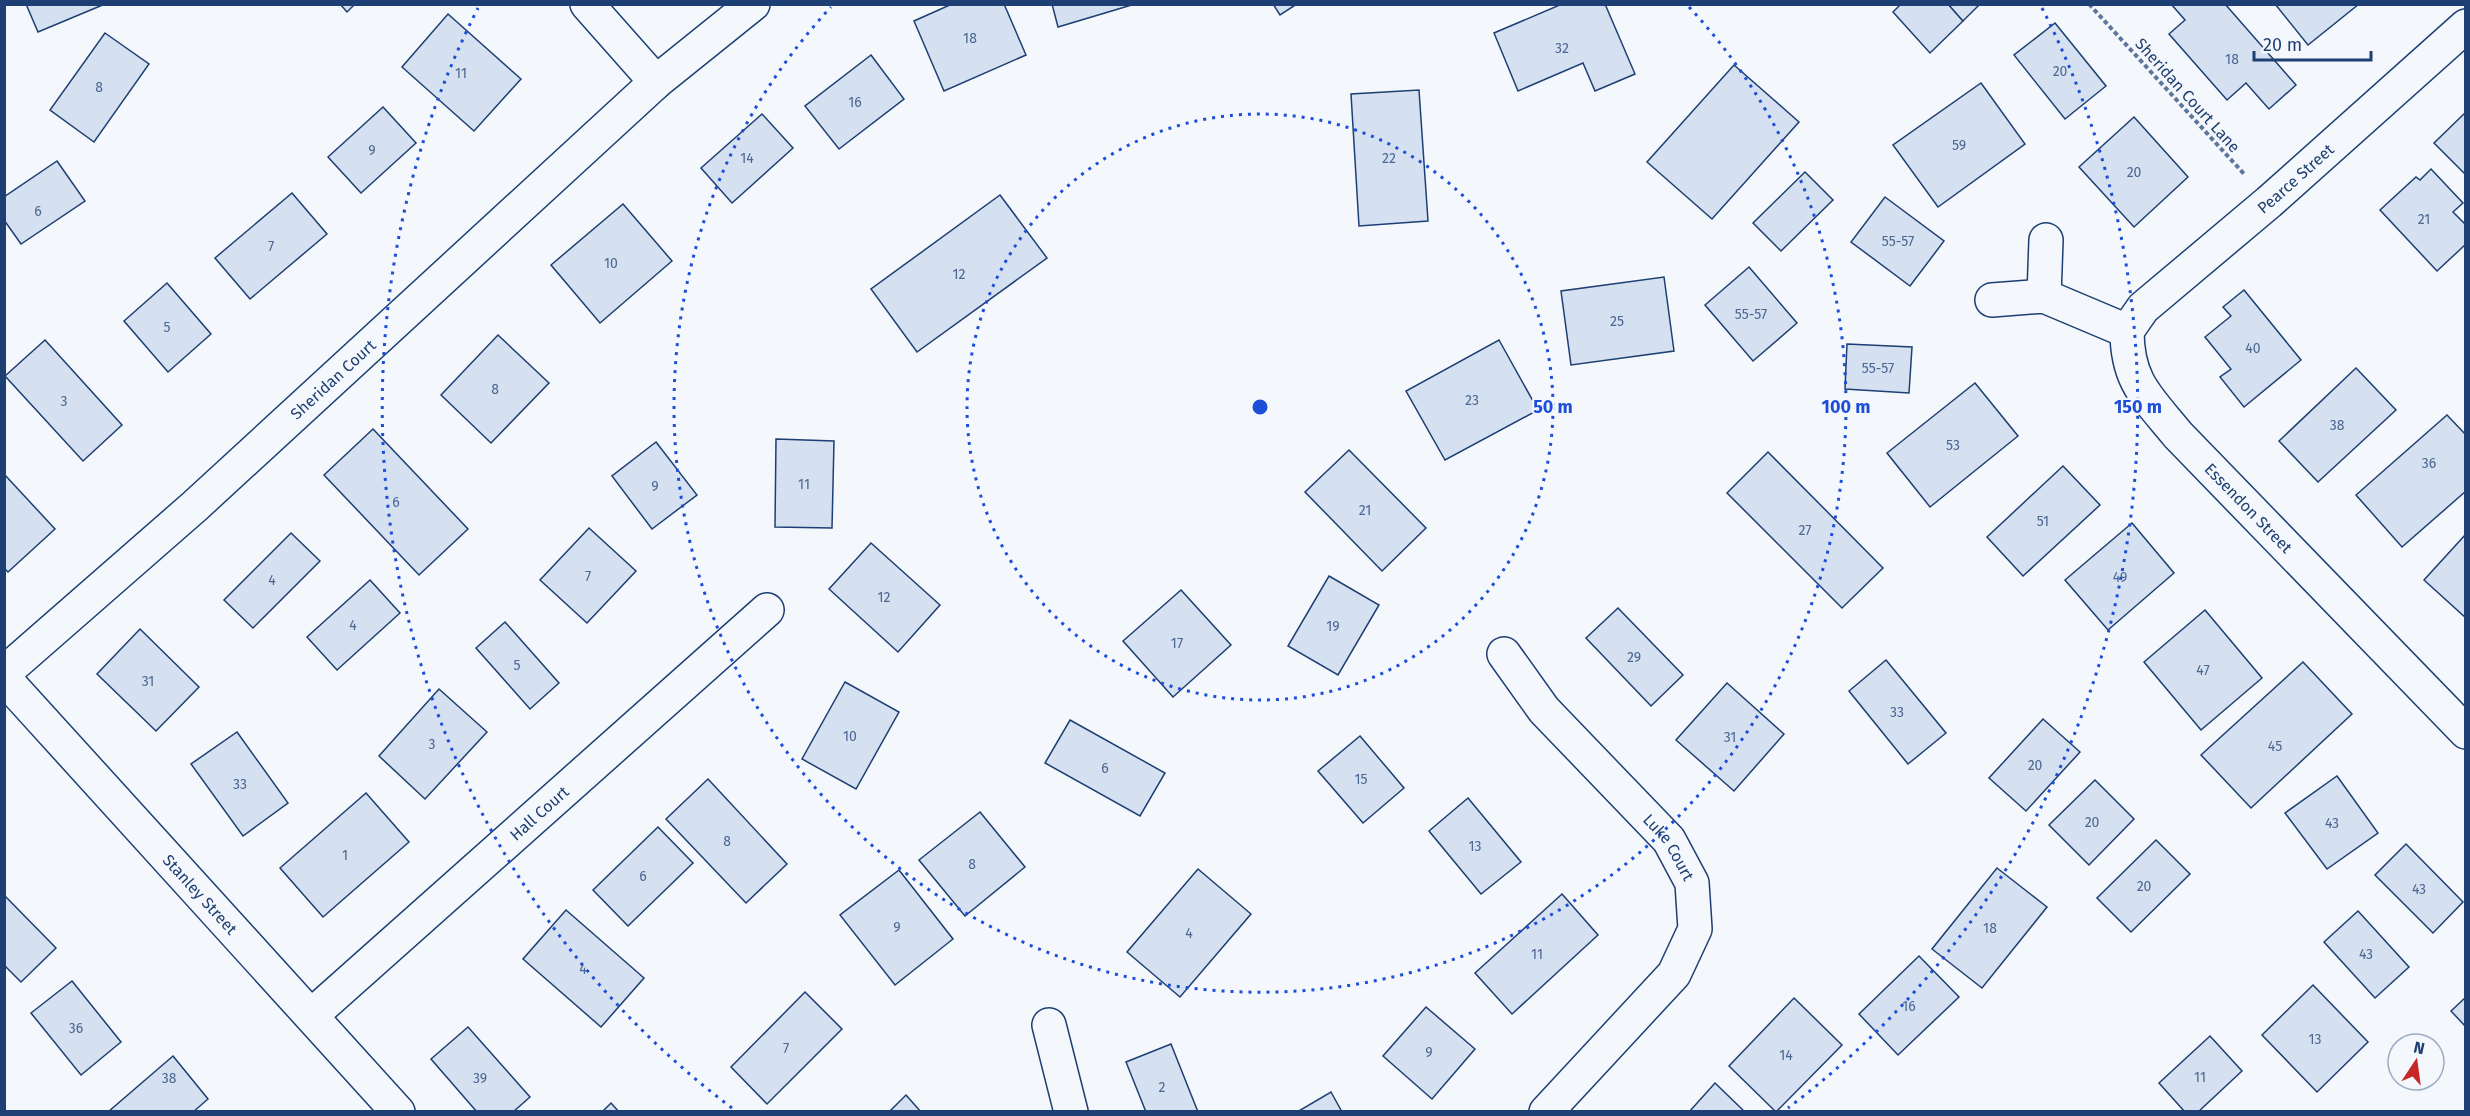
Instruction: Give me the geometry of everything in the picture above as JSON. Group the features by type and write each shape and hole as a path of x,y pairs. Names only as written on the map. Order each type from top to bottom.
{"street":[{"path":"587,4 656,82"},
{"name":"Sheridan Court","path":"4,673 195,506 656,82 753,4"},
{"name":"Pearce Street","path":"2127,331 2143,308 2269,202 2466,26"},
{"path":"2044,296 2046,240"},
{"path":"1992,300 2044,296 2127,331"},
{"name":"Essendon Street","path":"2127,331 2127,351 2137,385 2178,435 2466,732"},
{"name":"Hall Court","path":"312,1015 767,610"},
{"name":"Luke Court","path":"1504,654 1545,710 1669,840 1692,883 1695,928 1674,974 1546,1112"},
{"name":"Stanley Street","path":"4,678 398,1112"},
{"path":"1050,1025 1071,1112"}],"path":[{"name":"Sheridan Court Lane","path":"2090,4 2269,202"}],"building":[{"path":"26,4 105,4 38,32"},
{"path":"340,4 355,4 347,12"},
{"path":"952,4 1004,4 1026,55 944,91 914,21"},
{"path":"1052,4 1135,4 1058,27"},
{"path":"1273,4 1297,4 1280,15"},
{"path":"1562,4 1605,4 1635,74 1595,91 1583,63 1518,91 1494,33"},
{"path":"1901,4 1948,4 1963,21 1930,53 1893,12"},
{"path":"1948,4 1980,4 1963,21"},
{"path":"2171,4 2225,4 2296,85 2269,109 2246,83 2227,100 2169,34 2185,20"},
{"path":"2275,4 2359,4 2308,45"},
{"path":"448,14 521,79 474,131 402,67"},
{"path":"2055,23 2106,86 2065,119 2014,55"},
{"path":"105,33 149,64 94,142 50,110"},
{"path":"871,55 904,99 839,149 805,106"},
{"path":"1734,65 1799,122 1712,219 1647,162"},
{"path":"1981,83 2025,144 1938,207 1893,145"},
{"path":"1419,90 1428,221 1359,226 1351,94"},
{"path":"383,107 416,143 361,193 328,157"},
{"path":"2466,112 2466,175 2434,143"},
{"path":"762,114 793,148 732,203 701,168"},
{"path":"2134,117 2188,177 2134,227 2079,167"},
{"path":"57,161 85,201 21,244 4,220 4,197"},
{"path":"2431,169 2463,203 2453,212 2466,225 2466,244 2437,271 2380,210 2416,177 2420,180"},
{"path":"1805,172 1833,200 1781,251 1753,223"},
{"path":"292,193 327,234 250,299 215,258"},
{"path":"1000,195 1047,258 917,352 871,289"},
{"path":"1885,197 1944,241 1910,286 1851,242"},
{"path":"623,204 672,261 600,323 551,265"},
{"path":"1749,267 1797,323 1753,361 1705,305"},
{"path":"1664,277 1674,351 1571,365 1561,291"},
{"path":"167,283 211,334 168,372 124,321"},
{"path":"2244,290 2301,360 2244,407 2220,377 2231,369 2205,337 2231,316 2223,307"},
{"path":"498,335 549,383 491,443 441,395"},
{"path":"45,340 122,425 83,461 5,376"},
{"path":"1499,340 1538,410 1445,460 1406,391"},
{"path":"1847,344 1912,347 1909,393 1845,389"},
{"path":"2356,368 2396,410 2318,482 2279,441"},
{"path":"1975,383 2018,436 1930,507 1887,453"},
{"path":"2447,415 2466,435 2466,491 2402,547 2356,495"},
{"path":"373,429 468,529 419,575 324,475"},
{"path":"776,439 834,441 832,528 775,527"},
{"path":"656,442 697,495 652,529 612,476"},
{"path":"1349,450 1426,528 1382,571 1305,492"},
{"path":"1768,452 1883,568 1842,608 1727,493"},
{"path":"2063,466 2100,505 2023,576 1987,537"},
{"path":"4,474 55,529 8,572 4,568"},
{"path":"2132,523 2174,573 2108,630 2065,580"},
{"path":"589,528 636,571 587,623 540,580"},
{"path":"291,533 320,561 253,628 224,600"},
{"path":"2466,534 2466,618 2424,580"},
{"path":"871,543 940,605 898,652 829,589"},
{"path":"1329,576 1379,605 1338,675 1288,646"},
{"path":"370,580 400,613 337,670 307,637"},
{"path":"1181,590 1231,645 1173,697 1123,641"},
{"path":"1618,608 1683,675 1651,706 1586,638"},
{"path":"2205,610 2262,678 2201,730 2144,662"},
{"path":"505,622 559,683 530,709 476,648"},
{"path":"140,629 199,687 156,731 97,674"},
{"path":"1886,660 1946,733 1908,764 1849,691"},
{"path":"2303,662 2352,714 2251,808 2201,755"},
{"path":"845,682 899,712 856,789 802,759"},
{"path":"1727,683 1784,734 1734,791 1676,740"},
{"path":"439,689 487,732 425,799 379,756"},
{"path":"2043,719 2080,752 2026,811 1989,778"},
{"path":"1070,720 1165,773 1140,816 1045,763"},
{"path":"237,732 288,803 243,836 191,764"},
{"path":"1360,736 1404,788 1363,823 1318,771"},
{"path":"2337,776 2378,833 2327,869 2285,813"},
{"path":"708,779 787,864 746,903 666,819"},
{"path":"2095,780 2134,819 2089,865 2049,825"},
{"path":"366,793 409,842 323,917 280,868"},
{"path":"1468,798 1521,862 1481,894 1429,831"},
{"path":"980,812 1025,867 965,916 919,860"},
{"path":"658,827 693,863 628,926 593,890"},
{"path":"2156,840 2190,874 2131,932 2097,898"},
{"path":"2406,844 2463,902 2433,933 2375,875"},
{"path":"1997,868 2047,907 1982,988 1932,949"},
{"path":"1198,869 1251,914 1180,997 1127,952"},
{"path":"899,870 953,939 895,985 840,915"},
{"path":"1562,894 1598,935 1512,1014 1475,973"},
{"path":"5,896 56,948 21,982 4,965"},
{"path":"566,910 644,978 601,1027 523,959"},
{"path":"2358,911 2409,967 2375,998 2324,942"},
{"path":"1919,956 1959,997 1898,1055 1859,1014"},
{"path":"72,981 121,1042 81,1075 31,1013"},
{"path":"2313,985 2368,1042 2317,1092 2262,1035"},
{"path":"805,992 842,1029 767,1104 731,1067"},
{"path":"2466,997 2466,1027 2451,1011"},
{"path":"1794,998 1842,1045 1776,1112 1729,1066"},
{"path":"1426,1007 1475,1049 1432,1099 1383,1056"},
{"path":"468,1027 530,1097 513,1112 477,1112 431,1059"},
{"path":"2210,1036 2242,1071 2198,1112 2185,1112 2159,1083"},
{"path":"1171,1044 1198,1112 1146,1112 1126,1062"},
{"path":"173,1056 208,1099 193,1112 108,1112"},
{"path":"1715,1083 1745,1112 1689,1112"},
{"path":"1331,1092 1342,1112 1297,1112"},
{"path":"906,1095 921,1112 889,1112"},
{"path":"611,1103 619,1112 602,1112"}]}
